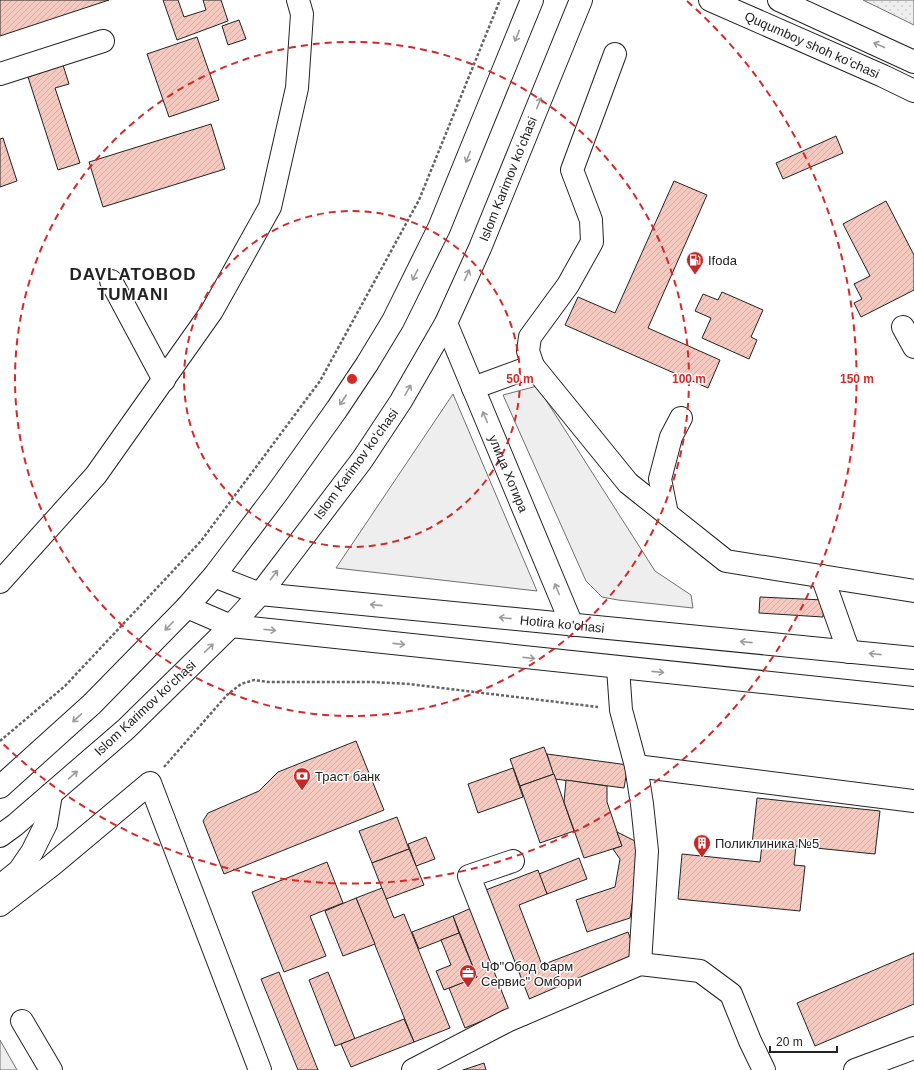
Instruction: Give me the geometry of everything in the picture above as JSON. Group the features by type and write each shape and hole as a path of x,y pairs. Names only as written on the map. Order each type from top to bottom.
{"main road":[{"path":"0,582 96,475 212,311 270,207 297,88 302,14 298,0"},
{"path":"0,787 92,704 187,607 214,576 338,409 393,321 439,228 532,0"},
{"name":"Islom Karimov koʻchasi","path":"0,836 126,729 231,626 260,594 362,460 401,401 446,323 480,248 581,0"},
{"name":"Ququmboy shoh koʻchasi","path":"710,0 914,91"},
{"name":"Ququmboy shoh koʻchasi","path":"779,0 914,62"},
{"path":"0,74 103,41"},
{"path":"616,54 572,170 591,220 592,242 568,285 530,337 528,351 533,366 628,483 726,561 914,591"},
{"path":"883,76 914,107"},
{"path":"111,281 164,380"},
{"name":"улица Хотира","path":"446,323 572,625"},
{"path":"903,327 914,347"},
{"path":"473,388 533,366"},
{"path":"667,514 660,479 671,437 681,418"},
{"name":"Hotira ko'chasi","path":"214,576 260,594 914,658"},
{"path":"822,576 849,652"},
{"path":"187,607 231,626 914,698"},
{"path":"618,668 621,710 636,766 647,850 640,964"},
{"path":"636,766 914,801"},
{"path":"0,905 52,865 150,783 260,1070"},
{"path":"0,886 18,871 32,852 46,824 51,794"},
{"path":"513,861 469,876 523,1014"},
{"path":"413,1070 523,1014 640,964 700,971 731,994 750,1041 764,1070"},
{"path":"22,1021 51,1070"},
{"path":"855,1070 914,1048"}],"path":[{"path":"0,741 65,686 201,541 320,381 419,200 500,0"},
{"path":"150,783 228,695 241,684 254,680 268,682 373,682 409,684 621,710"}],"shaded area":[{"path":"863,0 914,0 914,25"},
{"path":"537,386 655,571 691,595 693,608 602,597 586,581 503,395"},
{"path":"453,394 537,591 336,568"},
{"path":"0,1040 17,1070 0,1070"}],"building":[{"path":"0,0 109,0 0,36"},
{"path":"163,0 178,0 184,17 206,10 203,0 221,0 228,21 177,40"},
{"path":"239,20 246,39 228,45 222,26"},
{"path":"197,37 219,100 169,117 147,54"},
{"path":"63,65 69,84 55,88 80,163 58,170 28,77"},
{"path":"211,124 225,169 103,207 89,162"},
{"path":"836,136 843,153 783,179 776,163"},
{"path":"3,138 17,181 0,187 0,139"},
{"path":"674,181 707,195 648,328 720,360 708,388 565,325 578,297 615,313"},
{"path":"886,201 914,255 914,290 861,317 854,303 862,299 854,284 870,276 843,224"},
{"path":"722,292 763,310 751,337 757,340 749,359 702,338 711,318 695,311 703,294 718,300"},
{"path":"760,597 824,600 823,617 759,613"},
{"path":"356,741 384,810 224,874 203,821 208,813 259,791 278,772"},
{"path":"544,747 554,774 520,786 510,759"},
{"path":"547,754 628,765 624,788 555,779"},
{"path":"513,768 523,797 478,813 468,784"},
{"path":"554,774 574,831 540,843 520,786"},
{"path":"566,780 607,786 607,802 622,846 584,858 564,802"},
{"name":"Поликлиника №5","path":"757,798 880,811 875,854 796,846 794,865 805,866 800,911 678,899 682,854 760,862 762,845 752,844"},
{"path":"397,817 409,849 372,863 359,831"},
{"path":"617,832 637,842 640,853 630,918 587,932 576,900 615,887 620,859 613,849 622,846"},
{"path":"426,837 435,859 416,866 408,844"},
{"path":"409,849 424,885 386,899 372,863"},
{"path":"579,858 587,879 547,894 539,874"},
{"path":"327,862 343,903 310,916 326,956 284,972 252,892"},
{"path":"538,870 547,894 519,905 542,965 628,932 637,957 525,1001 483,891"},
{"path":"382,888 394,918 404,914 450,1028 414,1042 356,898"},
{"path":"356,898 375,944 343,956 325,911"},
{"path":"476,906 516,1007 465,1028 449,988 477,977 453,916"},
{"path":"453,916 459,933 419,949 412,932"},
{"path":"459,933 477,977 444,990 436,971 451,965 441,940"},
{"path":"914,953 914,1004 815,1046 797,1003"},
{"path":"279,972 318,1070 298,1070 261,979"},
{"path":"328,972 355,1039 335,1046 309,980"},
{"path":"404,1019 414,1042 351,1067 341,1044"},
{"path":"484,1063 486,1070 463,1070"}],"place":[{"name":"Ifoda","path":"695,275"},
{"name":"Траст банк","path":"302,791"},
{"name":"Поликлиника №5","path":"702,858"},
{"name":"ЧФ\"Обод Фарм Сервис\" Омбори","path":"468,988"}],"district":[{"name":"DAVLATOBOD TUMANI","path":"133,284"}]}
